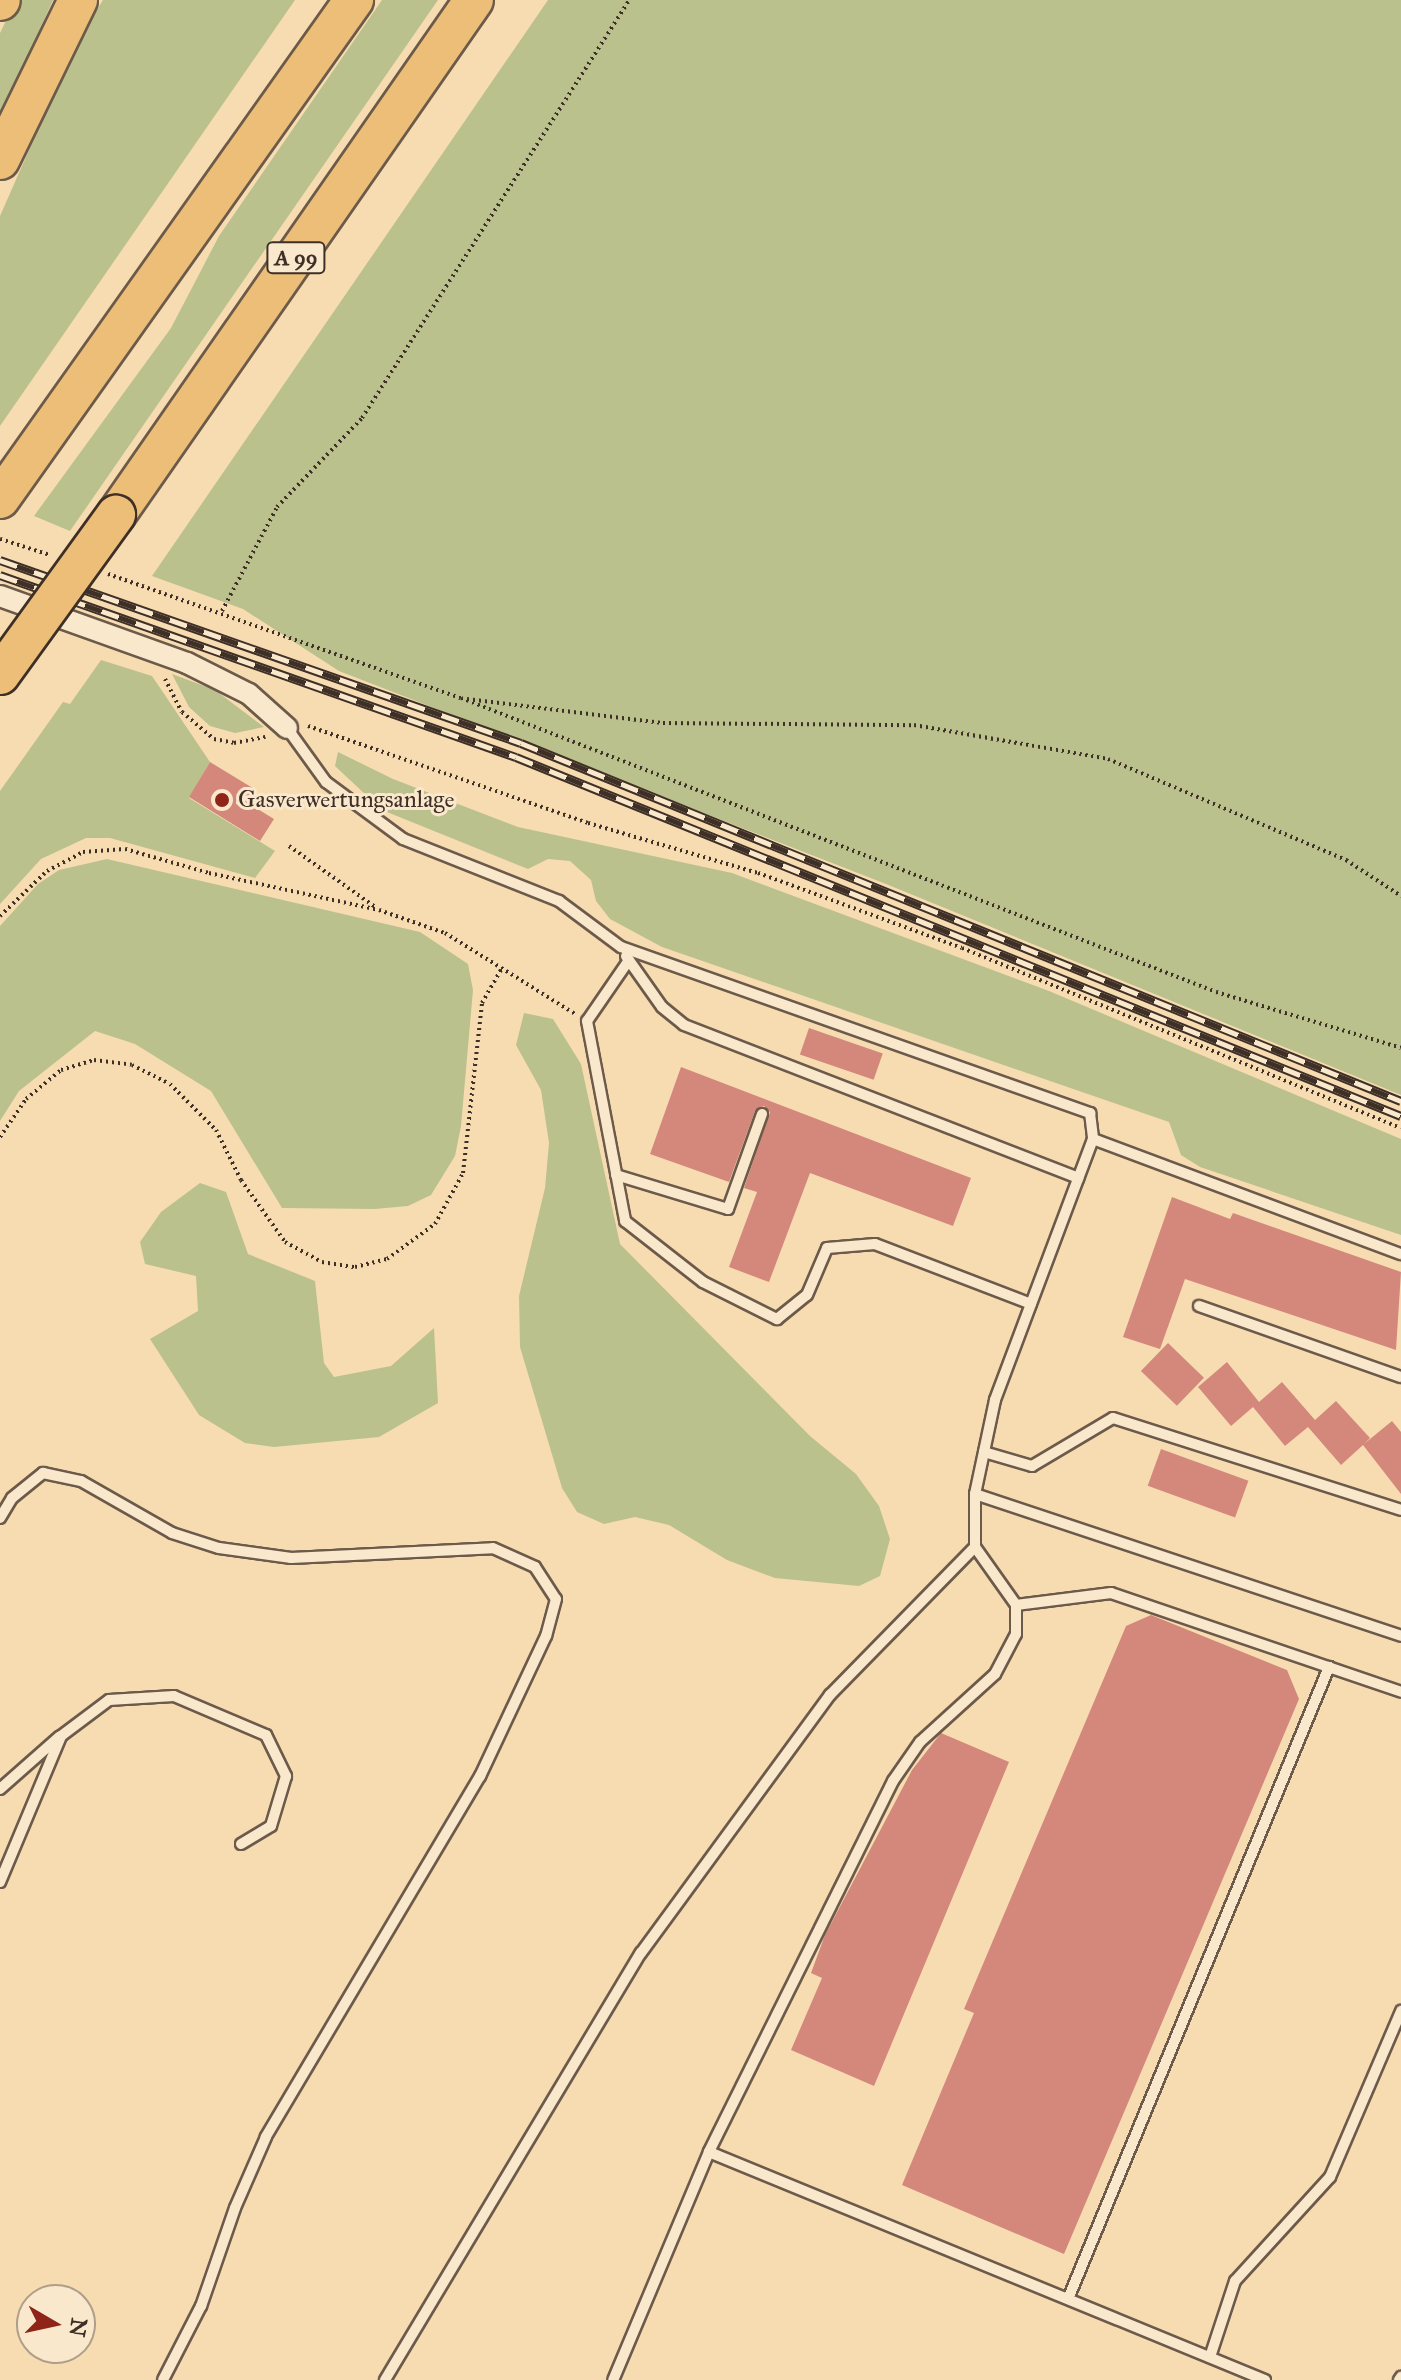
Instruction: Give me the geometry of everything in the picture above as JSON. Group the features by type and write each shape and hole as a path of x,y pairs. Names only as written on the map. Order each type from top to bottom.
{"highway":[{"path":"0,160 78,0"},
{"path":"4,484 54,424 354,0"},
{"name":"A 99","path":"0,675 116,515 474,0"}],"street":[{"path":"0,596 187,663 249,694 287,728"}],"lane":[{"path":"287,728 326,782 403,839 559,901 621,947 1090,1113 1093,1139 995,1400 975,1494 975,1547 1016,1605 1016,1634 995,1674 920,1742 893,1781 709,2152 613,2380"},
{"path":"621,947 662,1007 684,1025 1078,1178"},
{"path":"629,960 587,1021 625,1221 703,1282 777,1319 807,1295 827,1248 875,1244 1031,1304"},
{"path":"616,1175 728,1209 762,1114"},
{"path":"1093,1139 1401,1254"},
{"path":"1199,1306 1401,1377"},
{"path":"984,1452 1032,1466 1113,1418 1401,1510"},
{"path":"0,1518 12,1498 43,1473 81,1481 172,1533 219,1548 291,1558 493,1548 535,1567 556,1599 546,1636 480,1776 266,2137 235,2208 201,2306 163,2380"},
{"path":"975,1494 1401,1636"},
{"path":"385,2380 641,1953 830,1695 975,1547"},
{"path":"1016,1605 1111,1593 1401,1692"},
{"path":"1068,2299 1329,1667"},
{"path":"0,1789 61,1736 109,1700 174,1696 266,1735 286,1776 271,1826 241,1844"},
{"path":"0,1882 61,1736"},
{"path":"1210,2357 1235,2281 1330,2177 1401,2011"},
{"path":"709,2152 1265,2380"}],"path":[{"path":"629,0 362,418 277,507 222,611 461,698 1216,992 1401,1048"},
{"path":"161,672 182,712 214,739 234,743 287,728 311,726 335,733 588,823 758,873 962,948 1401,1128"},
{"path":"461,698 663,723 914,725 1108,759 1346,860 1401,896"},
{"path":"289,846 379,910"},
{"path":"0,916 47,871 83,852 125,849 209,873 379,910 445,933 587,1021"},
{"path":"0,1137 26,1099 61,1070 94,1060 132,1065 170,1084 216,1130 241,1180 285,1242 322,1262 355,1267 387,1259 435,1224 463,1173 482,1003 502,968"}],"green space":[{"path":"16,0 53,0 0,118 0,33"},
{"path":"103,0 295,0 0,426 0,216 76,43"},
{"path":"382,0 438,0 70,531 34,516 171,328 219,236"},
{"path":"548,0 1401,0 1401,1095 886,884 339,671 243,609 152,576"},
{"path":"101,660 152,676 210,762 189,798 275,851 255,878 110,838 86,838 41,859 0,904 0,791 63,702 70,704"},
{"path":"172,674 215,690 264,727 235,733 210,726 189,707"},
{"path":"338,752 393,779 518,827 732,873 1049,991 1401,1139 1401,1235 1200,1167 1181,1155 1169,1122 662,947 610,919 596,901 591,880 570,861 548,859 528,869 382,810 335,766"},
{"path":"107,859 420,932 468,964 473,990 461,1126 455,1156 431,1195 408,1206 375,1209 282,1208 211,1091 135,1044 95,1031 19,1091 0,1121 0,926 38,884 59,870"},
{"path":"524,1013 553,1019 581,1064 620,1244 810,1436 856,1474 879,1506 890,1539 880,1576 859,1586 775,1578 727,1560 669,1525 635,1517 604,1524 577,1512 562,1488 520,1347 519,1296 545,1188 549,1143 541,1090 516,1045"},
{"path":"200,1183 226,1192 248,1254 315,1281 324,1363 334,1377 391,1366 434,1328 438,1403 379,1437 274,1447 245,1443 199,1415 150,1339 198,1311 196,1276 145,1264 140,1242 161,1212"}],"building":[{"name":"Gasverwertungsanlage","path":"210,762 256,790 248,803 274,819 260,841 189,797"},
{"path":"809,1028 883,1053 874,1080 800,1054"},
{"path":"681,1067 971,1178 953,1226 810,1173 769,1282 729,1267 757,1192 744,1188 770,1112 764,1106 755,1111 729,1182 650,1154"},
{"path":"1172,1197 1230,1219 1233,1213 1401,1272 1396,1350 1185,1279 1160,1349 1123,1337"},
{"path":"1168,1343 1204,1378 1177,1406 1141,1371"},
{"path":"1227,1362 1259,1402 1282,1382 1315,1420 1336,1401 1370,1438 1364,1444 1392,1421 1401,1432 1401,1494 1363,1445 1341,1465 1308,1427 1285,1446 1253,1407 1231,1426 1198,1387"},
{"path":"1161,1449 1248,1481 1235,1517 1148,1486"},
{"path":"1151,1615 1287,1670 1299,1699 1064,2254 902,2185 974,2013 964,2009 1126,1626"},
{"path":"941,1733 1009,1762 874,2086 791,2050 822,1978 811,1973 825,1935 912,1770"}],"railway":[{"path":"0,560 521,743 1401,1101"},
{"path":"0,575 516,757 1401,1116"}],"place":[{"name":"Gasverwertungsanlage","path":"222,800"}]}
